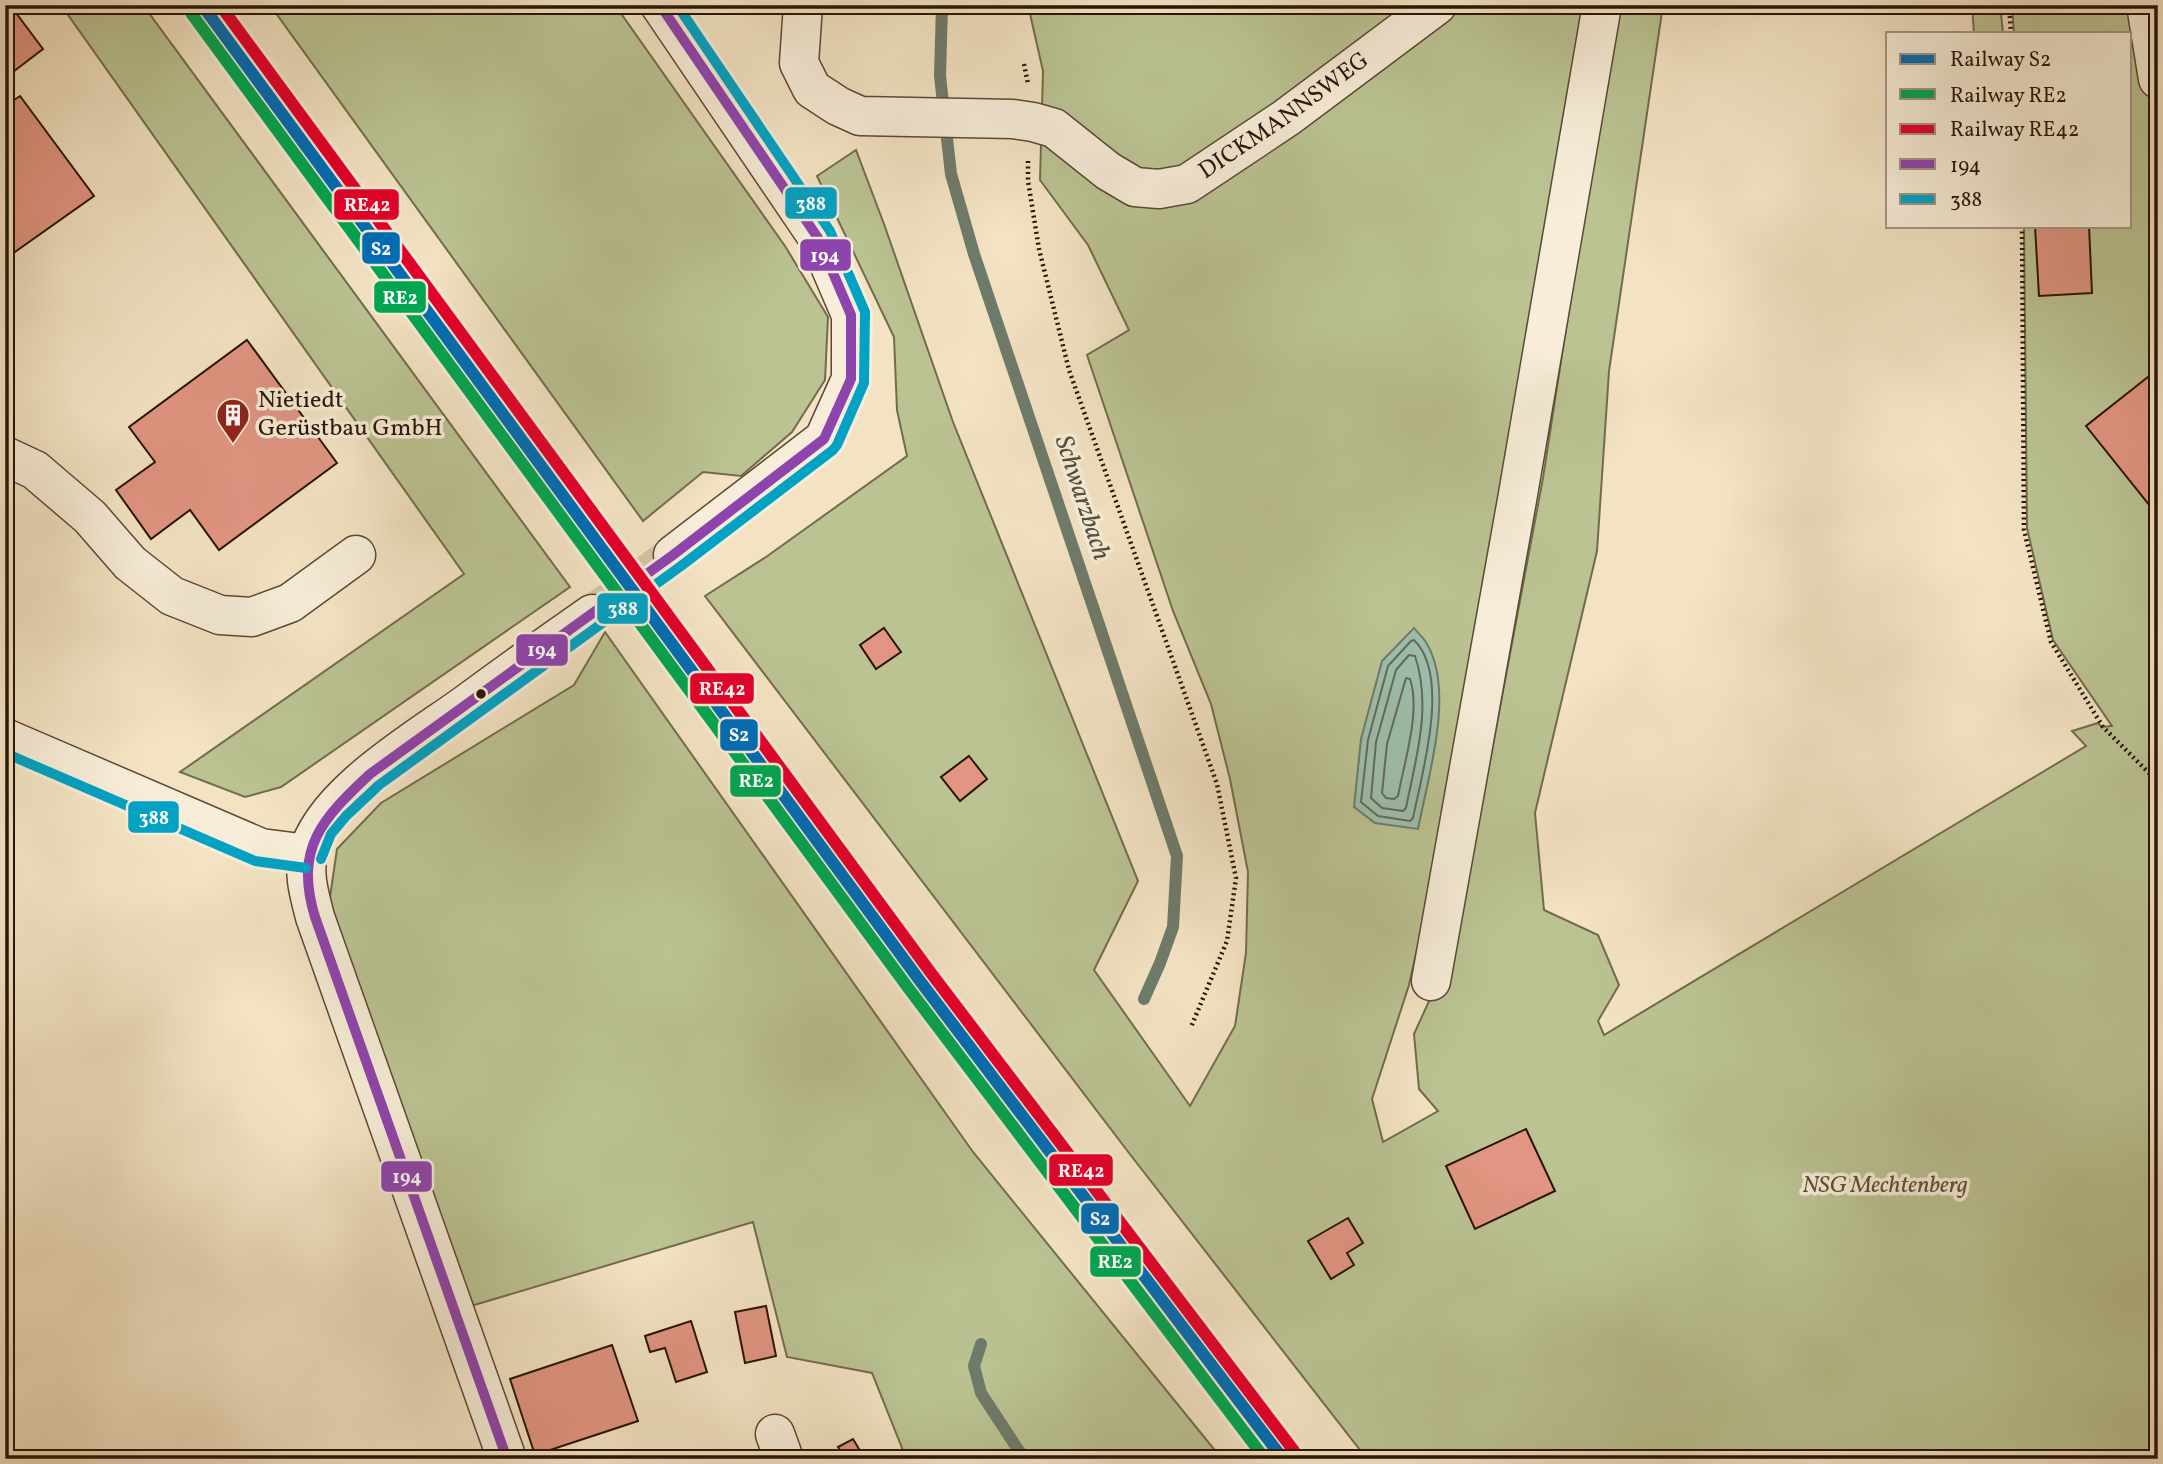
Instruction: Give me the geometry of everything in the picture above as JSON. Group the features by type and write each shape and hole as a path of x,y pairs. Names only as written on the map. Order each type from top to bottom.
{"street":[{"path":"660,5 818,238 850,315 851,379 824,439 673,555"},
{"name":"DICKMANNSWEG","path":"803,5 799,63 812,89 838,106 859,116 1023,121 1054,128 1108,171 1135,187 1159,189 1187,184 1286,118 1437,5"},
{"path":"1432,981 1602,5"},
{"path":"2146,5 2158,79"},
{"path":"5,456 35,470 90,517 130,563 172,596 220,615 252,617 290,603 356,555"},
{"path":"507,1459 314,917 307,886 308,855 319,827 336,806 370,774 592,614"},
{"path":"5,738 261,848 308,855"}],"path":[{"path":"2009,5 2011,32"},
{"path":"1024,64 1034,108 1023,121 1029,134 1028,181 1039,249 1069,370 1217,783 1236,878 1227,941 1191,1027"},
{"path":"2022,228 2024,530 2051,642 2103,727 2158,782"}],"green space":[{"path":"61,5 143,5 570,587 281,787 245,797 180,772 464,574"},
{"path":"270,5 615,5 785,246 828,317 825,380 792,432 741,476 703,472 643,521"},
{"name":"NSG Mechtenberg","path":"1028,5 1585,5 1445,826 1409,985 1372,1099 1383,1142 1438,1111 1419,1089 1414,1034 1456,942 1543,478 1616,5 1663,5 1609,371 1597,551 1535,813 1544,910 1598,935 1619,985 1598,1021 1604,1035 2086,746 2072,731 2098,723 2102,727 2112,726 2053,640 2027,528 2024,228 2132,228 2132,32 2014,32 2012,5 2158,5 2158,1459 1367,1459 1129,1153 705,596 766,557 907,456 897,410 894,337 817,176 856,150 953,422 1138,881 1094,970 1190,1106 1235,1026 1246,953 1248,872 1230,779 1211,704 1173,611 1087,355 1129,330 1088,245 1040,180 1043,71"},
{"path":"1972,5 2000,5 2003,32 1974,32"},
{"path":"605,632 973,1152 1222,1459 898,1459 904,1453 872,1373 787,1357 753,1222 471,1306 329,904 337,849 381,803 574,685"}],"water":[{"path":"1414,628 1427,644 1435,664 1439,686 1437,735 1418,829 1375,823 1354,807 1361,739 1382,661"}],"building":[{"path":"5,5 10,5 43,49 5,78"},
{"path":"20,96 94,196 5,259 5,106"},
{"path":"2035,228 2089,228 2092,293 2039,296"},
{"name":"Nietiedt Gerüstbau GmbH","path":"247,340 337,463 219,550 190,510 151,539 116,490 155,462 129,427"},
{"path":"2158,369 2158,516 2086,426"},
{"path":"884,628 901,652 876,669 860,645"},
{"path":"969,756 987,779 960,801 941,777"},
{"path":"1526,1129 1555,1191 1475,1229 1446,1166"},
{"path":"1348,1218 1363,1243 1347,1253 1354,1265 1331,1279 1308,1241"},
{"path":"766,1306 776,1356 745,1363 735,1312"},
{"path":"691,1321 707,1372 676,1382 665,1348 650,1352 645,1336"},
{"path":"612,1345 638,1421 535,1455 510,1379"},
{"path":"853,1439 865,1459 845,1459 838,1447"}],"waterway":[{"name":"Schwarzbach","path":"942,5 940,76 951,174 974,254 1177,856 1173,927 1144,999"},
{"name":"Schwarzbach","path":"981,1344 974,1366 981,1393 1026,1459"}],"tunnel":[{"path":"592,614 673,555"}],"rail line":[{"name":"S2","path":"202,5 920,981 1283,1459"},
{"name":"RE42","path":"220,5 931,973 1294,1451"},
{"name":"RE2","path":"191,13 909,989 1265,1459"}],"transit line":[{"name":"194","path":"507,1459 315,917 309,893 308,872 311,853 326,821 370,774 673,555 824,439 851,379 851,315 818,238 660,5"},
{"name":"388","path":"321,859 331,834 379,785 681,566 833,450 864,383 865,312 830,231 677,5"},
{"name":"388","path":"5,753 255,861 306,868"}],"place":[{"name":"Nietiedt Gerüstbau GmbH","path":"233,445"}]}
